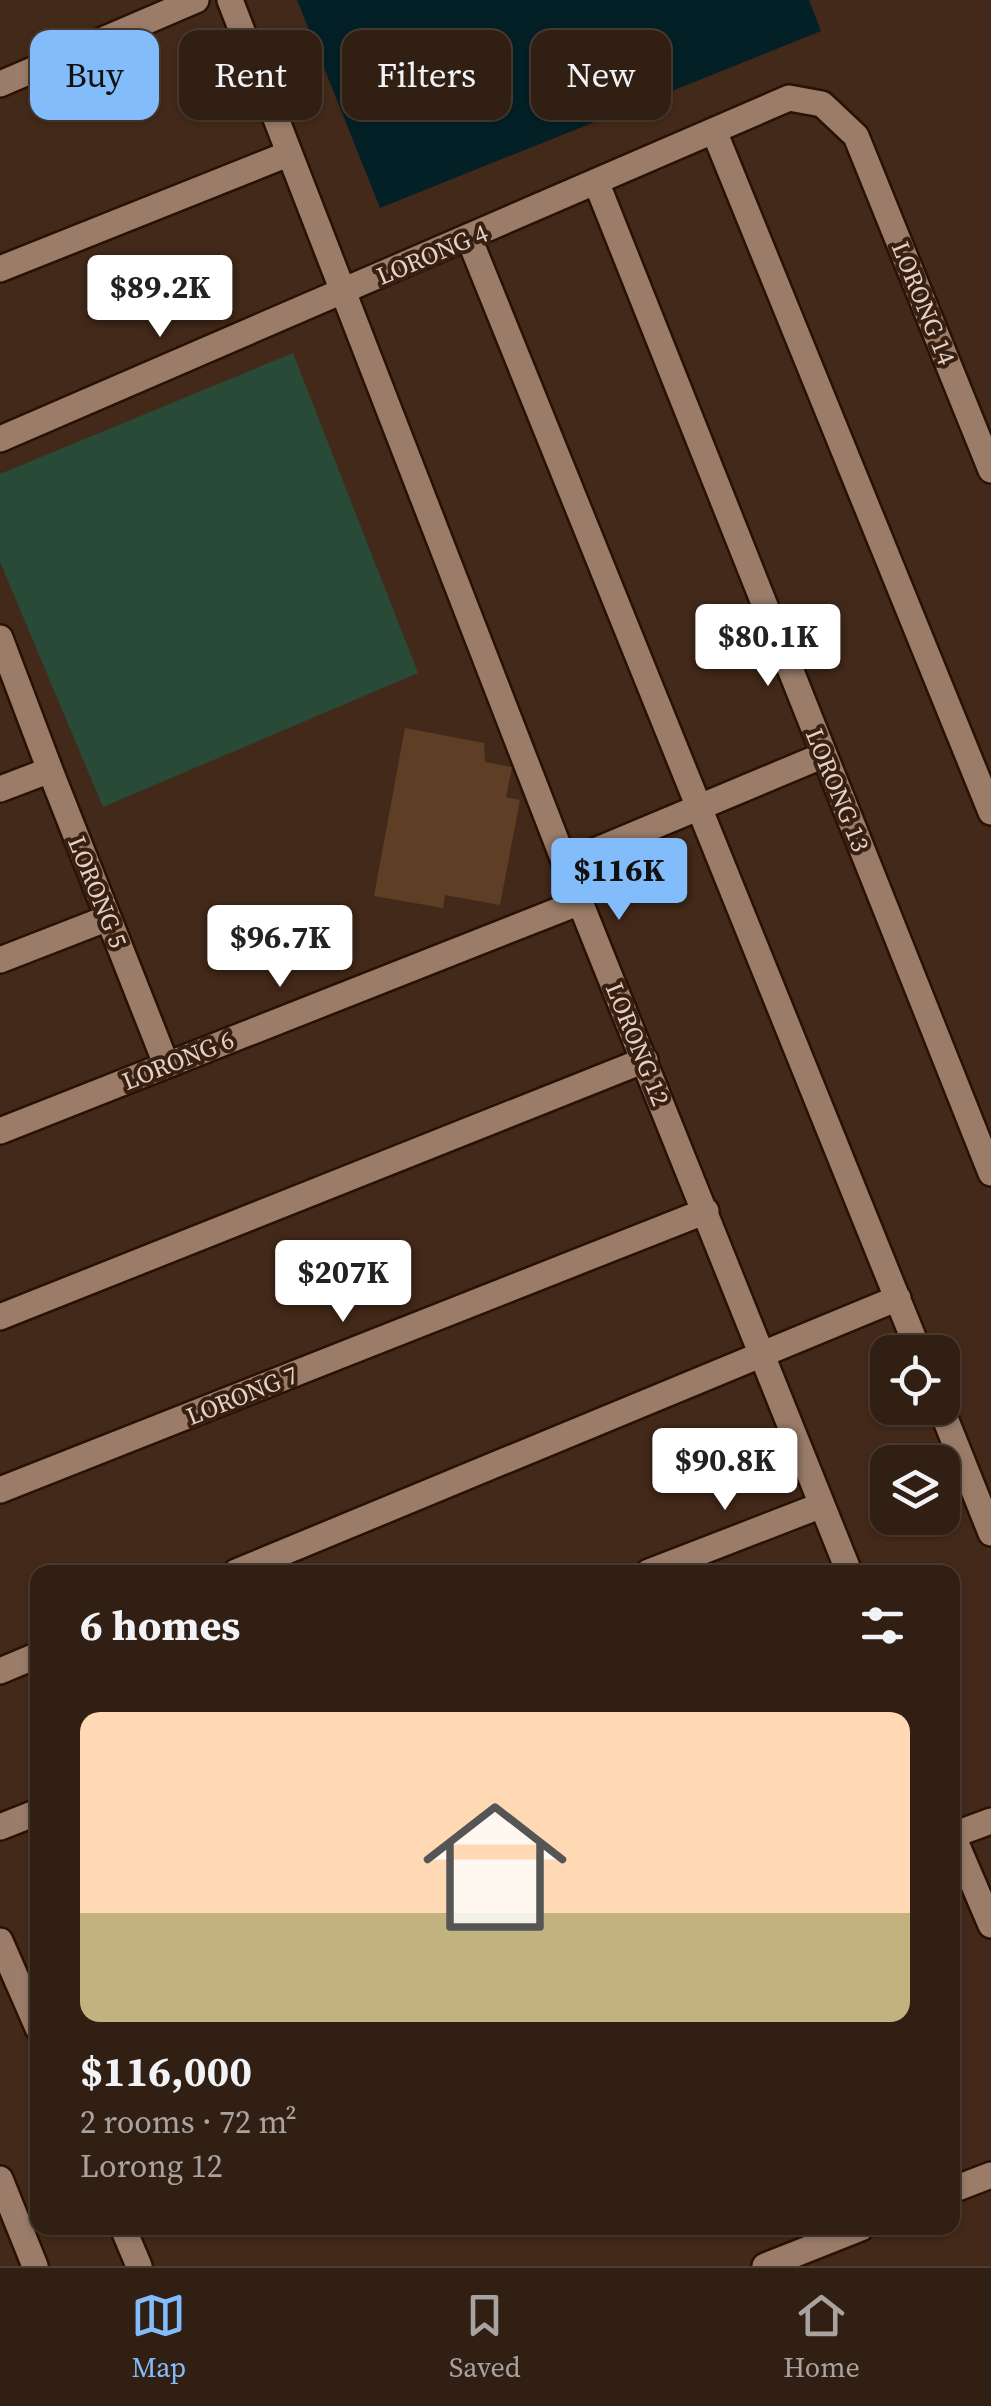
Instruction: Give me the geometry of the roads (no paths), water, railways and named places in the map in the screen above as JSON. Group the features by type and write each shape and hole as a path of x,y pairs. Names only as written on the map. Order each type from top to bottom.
{"street":[{"path":"0,84 196,0"},
{"name":"LORONG 12","path":"230,0 580,902 846,1565"},
{"name":"LORONG 4","path":"0,439 789,98 822,104 856,136"},
{"path":"714,131 991,812"},
{"name":"LORONG 14","path":"856,136 991,470"},
{"path":"0,268 288,154"},
{"name":"LORONG 13","path":"597,184 991,1173"},
{"path":"469,238 912,1335"},
{"name":"LORONG 5","path":"0,638 166,1064"},
{"path":"566,862 824,755"},
{"path":"0,789 50,770"},
{"name":"LORONG 6","path":"0,1130 580,902"},
{"path":"0,960 108,918"},
{"path":"0,1317 645,1060"},
{"name":"LORONG 7","path":"0,1490 706,1211"},
{"path":"253,1565 898,1298"},
{"path":"948,1425 991,1533"},
{"path":"667,1565 822,1504"},
{"path":"0,1670 30,1658"},
{"path":"0,1827 30,1815"},
{"path":"960,1832 991,1821"},
{"path":"960,1851 991,1925"},
{"path":"0,1941 30,2004"},
{"path":"960,2187 991,2175"},
{"path":"0,2179 35,2266"},
{"path":"126,2235 139,2266"},
{"path":"765,2266 843,2235"}],"water":[{"path":"297,0 809,0 821,31 671,91 671,30 531,30 531,120 599,120 380,208 345,120 511,120 511,30 342,30 342,113 322,63 322,30 309,30"}]}
